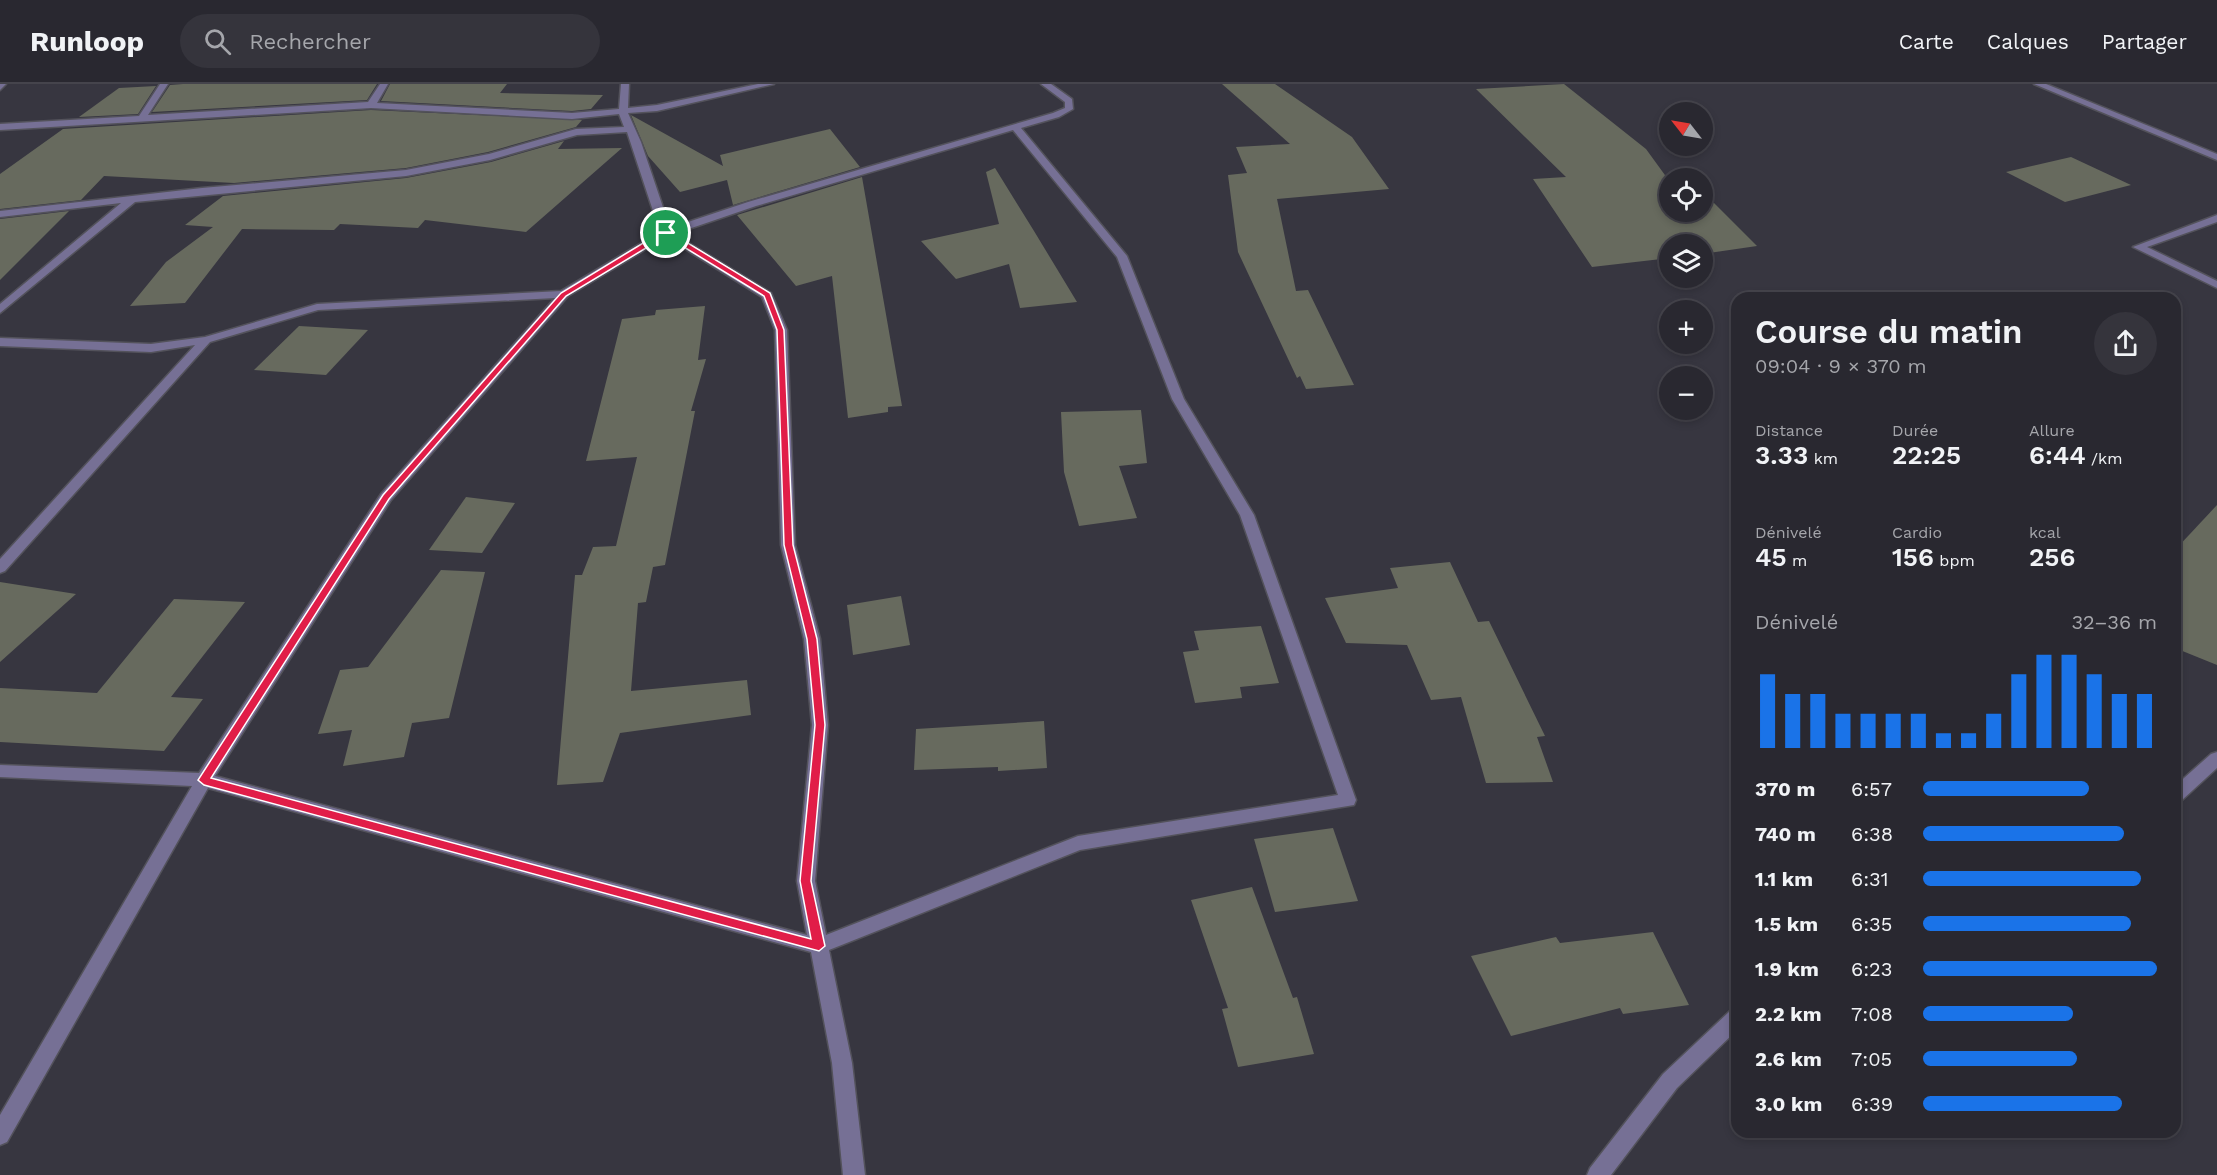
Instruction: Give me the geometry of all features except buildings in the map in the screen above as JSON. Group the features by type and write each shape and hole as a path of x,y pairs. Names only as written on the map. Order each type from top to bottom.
{"street":[{"path":"142,118 164,84"},
{"path":"372,105 384,84"},
{"path":"625,84 623,114 666,233 767,295 781,330 789,545 812,639 820,725 806,881 842,1063 854,1175"},
{"path":"0,127 372,105 572,116 623,114 770,84"},
{"path":"0,1135 204,780 386,497 564,294 666,233 752,204 1015,127 1069,108 1069,100 1045,84"},
{"path":"2038,84 2217,157"},
{"path":"0,771 204,780 819,946 1078,843 1348,800 1247,515 1178,399 1122,256 1015,127"},
{"path":"0,214 406,173 490,157 576,132 630,129"},
{"path":"0,310 131,200"},
{"path":"2217,218 2138,247 2217,285"},
{"path":"0,342 151,348 206,340 317,307 564,294"},
{"path":"0,568 206,340"},
{"path":"2181,791 2217,758"},
{"path":"1598,1175 1670,1081 1731,1023"}],"route":[{"path":"666,233 767,295 781,330 783,439 789,545 812,639 820,725 806,881 819,946 204,780 386,497 564,294 666,233"}]}
